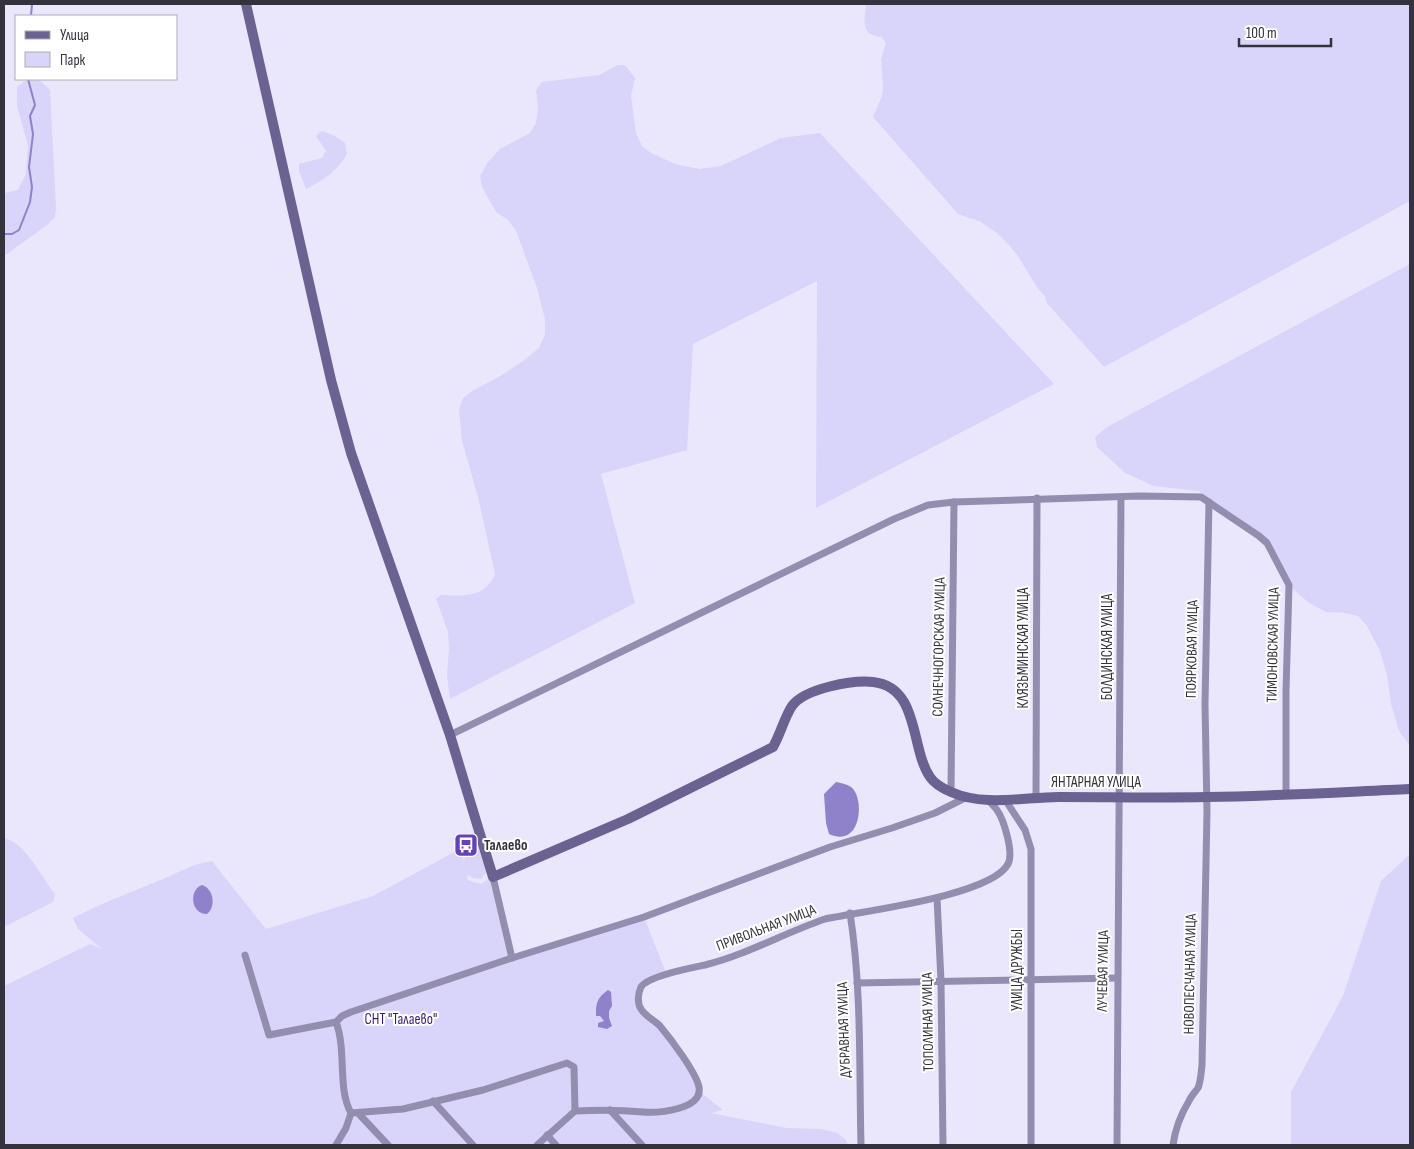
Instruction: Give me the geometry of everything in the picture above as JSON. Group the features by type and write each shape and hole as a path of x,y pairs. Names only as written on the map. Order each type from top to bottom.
{"street":[{"path":"246,4 331,380 351,453 450,735 494,877 512,958"},
{"path":"450,735 894,519 928,505 1037,498 1121,497 1201,497 1209,502"},
{"name":"БОЛДИНСКАЯ УЛИЦА","path":"1120,797 1121,497"},
{"name":"КЛЯЗЬМИНСКАЯ УЛИЦА","path":"1036,797 1037,498"},
{"name":"СОЛНЕЧНОГОРСКАЯ УЛИЦА","path":"951,792 954,502"},
{"name":"ТИМОНОВСКАЯ УЛИЦА","path":"1209,502 1260,536 1266,543 1289,585 1286,794"},
{"name":"ПОЯРКОВАЯ УЛИЦА","path":"1206,797 1205,704 1209,502"},
{"name":"ЯНТАРНАЯ УЛИЦА","path":"494,877 628,819 773,746 793,704 818,691 848,683 877,682 891,688 903,699 910,712 922,758 930,778 939,786 967,797 1006,801 1036,797 1206,797 1410,789"},
{"path":"245,955 269,1035 336,1022 342,1016 351,1012 512,958 644,917 830,847 935,813 967,797"},
{"name":"ЛУЧЕВАЯ УЛИЦА","path":"1117,1145 1120,797"},
{"name":"НОВОПЕСЧАНАЯ УЛИЦА","path":"1173,1145 1183,1112 1197,1089 1201,1078 1206,797"},
{"name":"ПРИВОЛЬНАЯ УЛИЦА","path":"610,1110 667,1112 683,1107 694,1100 699,1091 699,1086 692,1071 662,1030 641,1010 638,1004 638,995 641,986 652,979 729,959 804,926 850,914 937,898 962,892 980,884 998,874 1008,864 1011,855 998,811 987,799"},
{"name":"УЛИЦА ДРУЖБЫ","path":"1006,801 1025,830 1031,849 1031,1145"},
{"name":"ТОПОЛИНАЯ УЛИЦА","path":"937,898 941,981 943,1145"},
{"name":"ДУБРАВНАЯ УЛИЦА","path":"850,914 857,983 861,1145"},
{"path":"857,983 1031,978 1117,978"},
{"path":"336,1022 343,1053 345,1101 354,1113 388,1145"},
{"path":"354,1113 396,1110 483,1090 567,1063 574,1067 575,1111"},
{"path":"433,1101 473,1145"},
{"path":"537,1145 575,1111 610,1110 642,1145"},
{"path":"336,1145 354,1113"},
{"path":"548,1136 556,1145"}],"green space":[{"path":"866,4 1410,4 1410,201 1104,367 1046,302 1045,296 1038,289 1018,256 1008,244 997,233 981,222 958,214 873,117 882,96 881,59 886,43 881,37 866,30"},
{"path":"618,65 625,65 635,78 631,96 636,133 642,146 651,153 675,164 700,169 721,166 781,138 820,133 1054,384 816,508 817,281 693,344 687,450 601,474 635,603 450,699 447,676 448,632 436,599 441,595 457,596 472,594 485,588 495,574 478,497 462,441 459,410 463,398 472,391 497,378 539,348 545,334 545,319 537,288 516,231 508,220 496,212 482,187 480,176 488,162 500,149 530,133 536,123 538,108 536,90 542,82 599,75"},
{"path":"39,80 50,90 55,217 4,256 4,193 18,190 26,174 28,146 17,106 17,87 25,81"},
{"path":"322,131 335,136 345,143 347,154 329,175 306,189 299,171 299,164 322,158 326,151 316,136"},
{"path":"1410,264 1410,746 1399,731 1391,704 1387,675 1380,651 1367,626 1358,616 1326,612 1309,603 1294,590 1281,566 1263,540 1210,502 1199,491 1154,486 1125,473 1097,447 1095,437 1107,427"},
{"path":"4,838 12,841 26,854 55,894 53,902 4,927"},
{"name":"СНТ \"Талаево\"","path":"478,844 487,871 481,879 467,875 468,880 480,884 493,877 512,958 644,917 667,975 641,986 638,1004 658,1024 692,1071 699,1091 723,1110 711,1113 787,1128 821,1129 837,1133 846,1140 848,1145 4,1145 4,986 90,944 102,949 78,929 73,918 185,869 212,861 266,929 373,896 460,849 464,860 473,846"},
{"path":"1410,854 1410,1145 1291,1145 1291,1092 1343,996 1381,881"}],"shaded area":[{"path":"836,782 851,787 858,801 859,810 858,820 854,828 848,834 840,837 829,834 826,823 824,794"},
{"path":"202,885 209,890 213,903 207,914 197,910 193,901 195,891"},
{"path":"608,990 611,992 612,1006 609,1011 609,1018 612,1026 607,1029 598,1027 598,1023 604,1021 600,1016 596,1016 596,1011 599,998"}],"waterway":[{"path":"31,15 32,4"},
{"path":"4,234 12,234 19,230 30,202 32,187 29,167 33,134 30,116 35,105 28,80"}],"place":[{"name":"Талаево","path":"466,845"}]}
